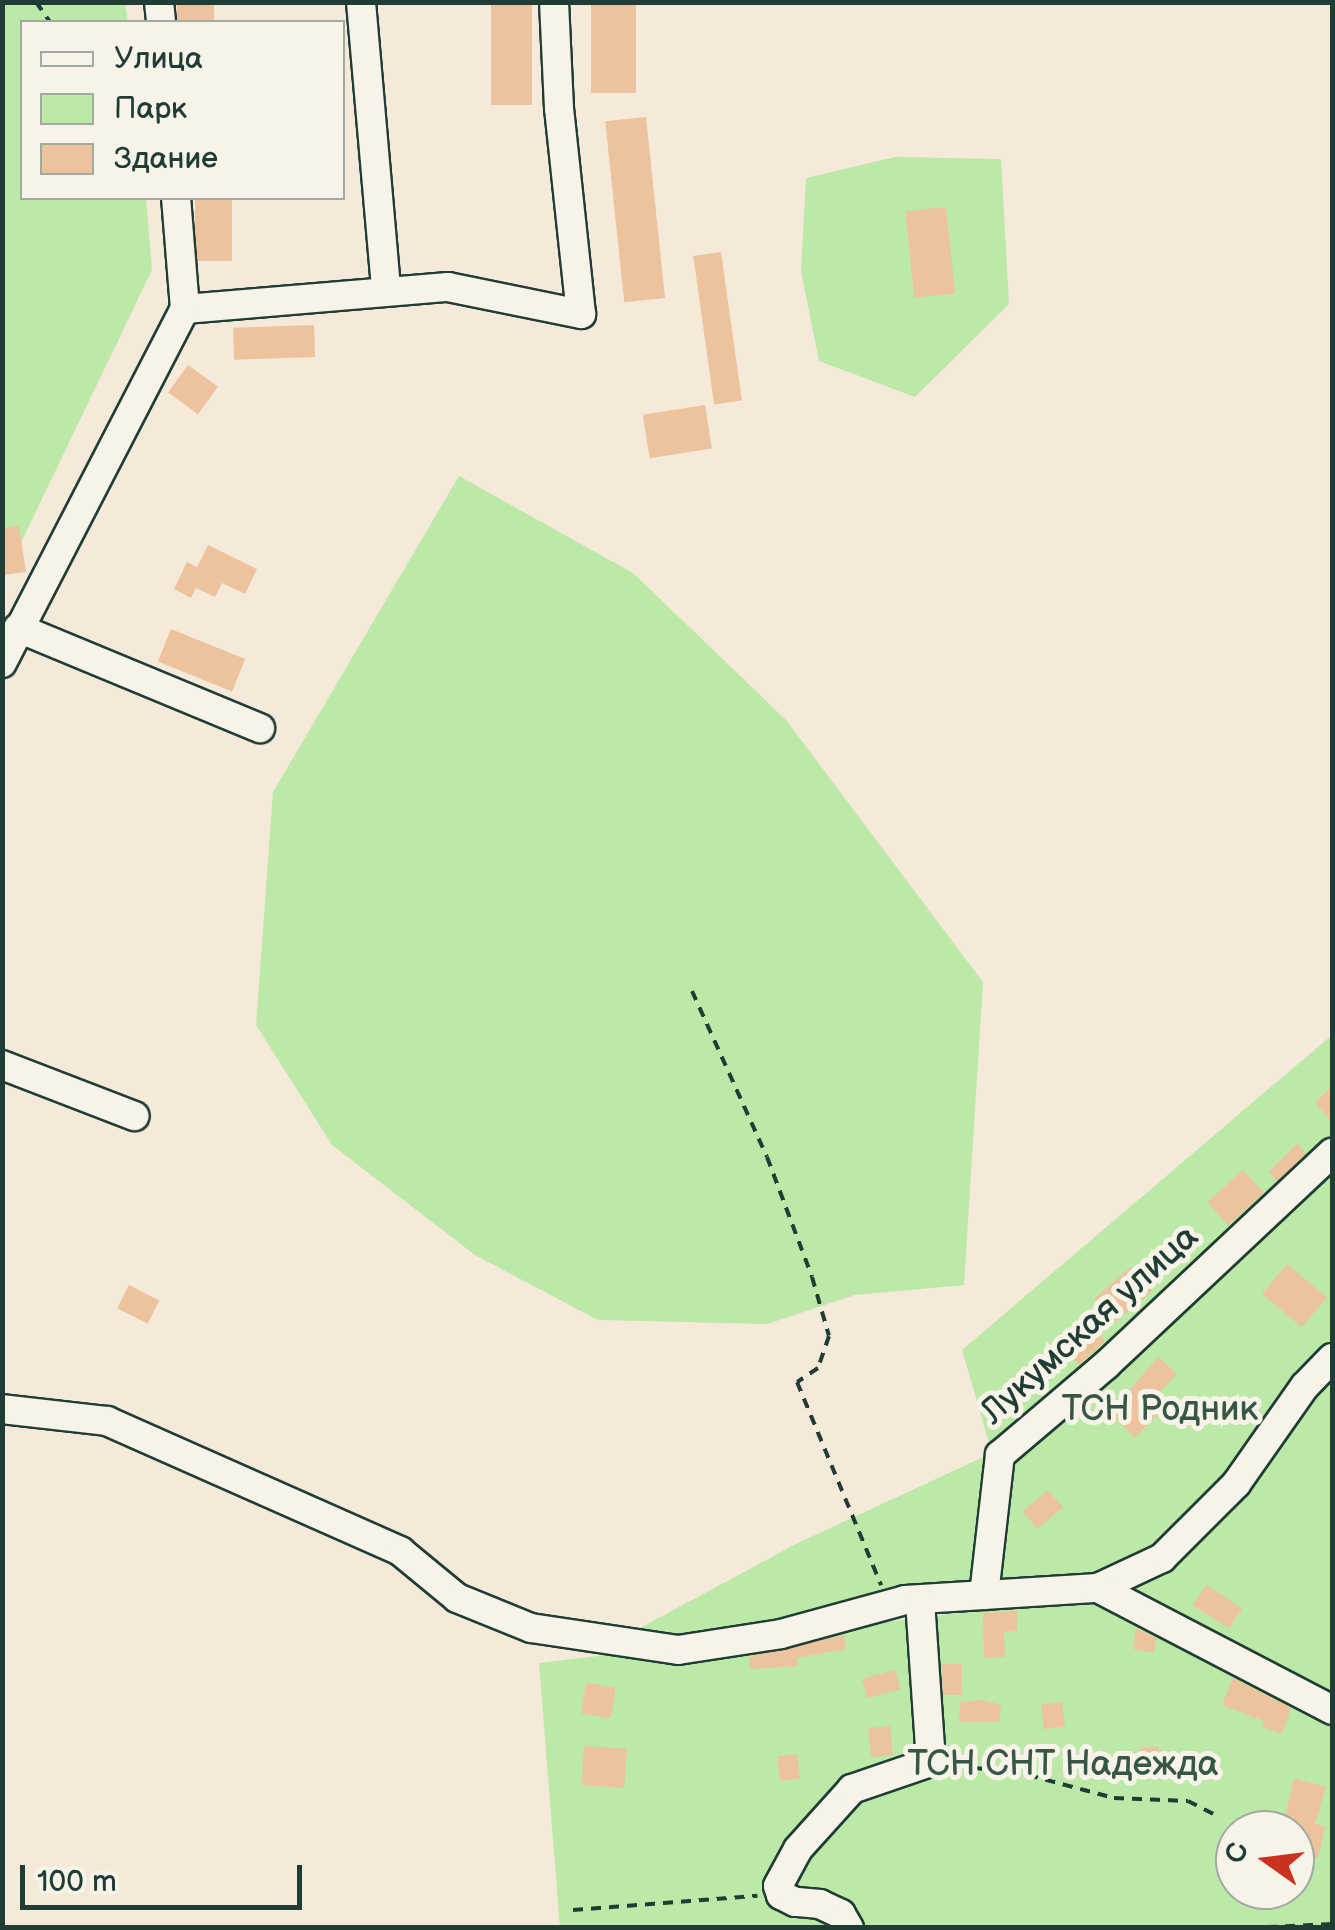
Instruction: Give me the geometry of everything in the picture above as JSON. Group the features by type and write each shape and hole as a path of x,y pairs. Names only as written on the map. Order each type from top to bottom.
{"street":[{"path":"361,2 386,290"},
{"path":"185,309 448,286 484,290 582,314 559,108 554,2"},
{"path":"2,663 185,309 176,200"},
{"path":"18,628 260,728"},
{"path":"2,1065 134,1116"},
{"name":"Лукумская улица","path":"984,1595 1000,1455 1106,1366 1332,1152"},
{"path":"2,1409 107,1421 400,1551 457,1598 531,1628 678,1650 781,1634 920,1600 1098,1588 1162,1558 1236,1484 1305,1386 1332,1358"},
{"path":"1098,1588 1332,1710"},
{"path":"849,1928 841,1914 782,1895 778,1886 798,1848 852,1789 931,1762 920,1600"}],"path":[{"path":"692,991 767,1157 812,1278 829,1336 818,1368 797,1382 889,1605"},
{"path":"931,1762 1028,1774 1114,1798 1188,1800 1215,1815"},
{"path":"573,1910 782,1895"},
{"path":"1250,1928 1260,1924 1332,1924"}],"green space":[{"path":"3,3 125,3 128,20 20,20 20,200 146,200 152,270 3,580"},
{"path":"895,157 1001,159 1009,304 915,397 819,361 801,271 806,178"},
{"path":"459,476 633,573 786,720 983,982 964,1285 855,1295 767,1324 598,1320 475,1255 332,1145 256,1025 273,792"},
{"name":"ТСН Родник","path":"1332,1035 1332,1702 1118,1591 601,1649 798,1543 992,1453 962,1350"},
{"name":"ТСН СНТ Надежда","path":"1102,1596 1332,1713 1332,1927 560,1927 539,1663"}],"building":[{"path":"177,2 214,2 214,20 177,20"},
{"path":"491,2 532,2 532,105 491,105"},
{"path":"591,2 636,2 636,93 591,93"},
{"path":"646,117 665,298 624,302 605,121"},
{"path":"195,200 232,200 232,261 195,261"},
{"path":"946,207 955,294 914,298 905,211"},
{"path":"721,252 742,401 714,404 693,256"},
{"path":"314,325 315,357 234,360 233,328"},
{"path":"188,365 218,387 198,414 168,393"},
{"path":"705,405 712,448 650,458 643,415"},
{"path":"19,526 26,572 2,575 2,528"},
{"path":"208,545 257,569 245,594 222,583 215,597 196,588 191,598 174,589 187,562 197,567"},
{"path":"171,629 245,659 232,691 158,661"},
{"path":"1332,1086 1332,1122 1315,1103"},
{"path":"1297,1144 1306,1153 1278,1181 1269,1172"},
{"path":"1243,1170 1264,1193 1228,1225 1207,1202"},
{"path":"1287,1264 1327,1297 1302,1327 1262,1294"},
{"path":"1131,1267 1152,1291 1100,1335 1105,1341 1079,1365 1059,1343 1101,1305 1095,1298"},
{"path":"129,1285 159,1300 147,1324 117,1308"},
{"path":"1158,1357 1177,1374 1149,1403 1159,1413 1135,1438 1110,1413"},
{"path":"1048,1490 1063,1508 1038,1529 1023,1511"},
{"path":"1206,1585 1242,1608 1229,1629 1193,1605"},
{"path":"1017,1611 1017,1631 1004,1632 1005,1657 984,1658 983,1613"},
{"path":"1136,1628 1156,1638 1154,1653 1133,1649"},
{"path":"844,1635 846,1649 797,1658 798,1666 750,1669 749,1657"},
{"path":"942,1664 962,1664 962,1695 942,1695"},
{"path":"895,1670 900,1689 867,1698 862,1679"},
{"path":"1233,1678 1291,1708 1282,1734 1262,1727 1264,1721 1222,1705"},
{"path":"586,1683 616,1688 611,1718 581,1714"},
{"path":"983,1700 1001,1705 999,1722 959,1722 960,1702"},
{"path":"1062,1702 1065,1727 1044,1729 1041,1705"},
{"path":"890,1726 893,1755 871,1757 868,1728"},
{"path":"584,1746 627,1749 624,1788 581,1785"},
{"path":"1159,1747 1160,1775 1140,1776 1139,1748"},
{"path":"797,1754 800,1779 780,1781 777,1756"},
{"path":"1294,1778 1326,1787 1315,1824 1315,1810 1287,1810"},
{"path":"1315,1824 1325,1826 1318,1858 1315,1857"}]}
